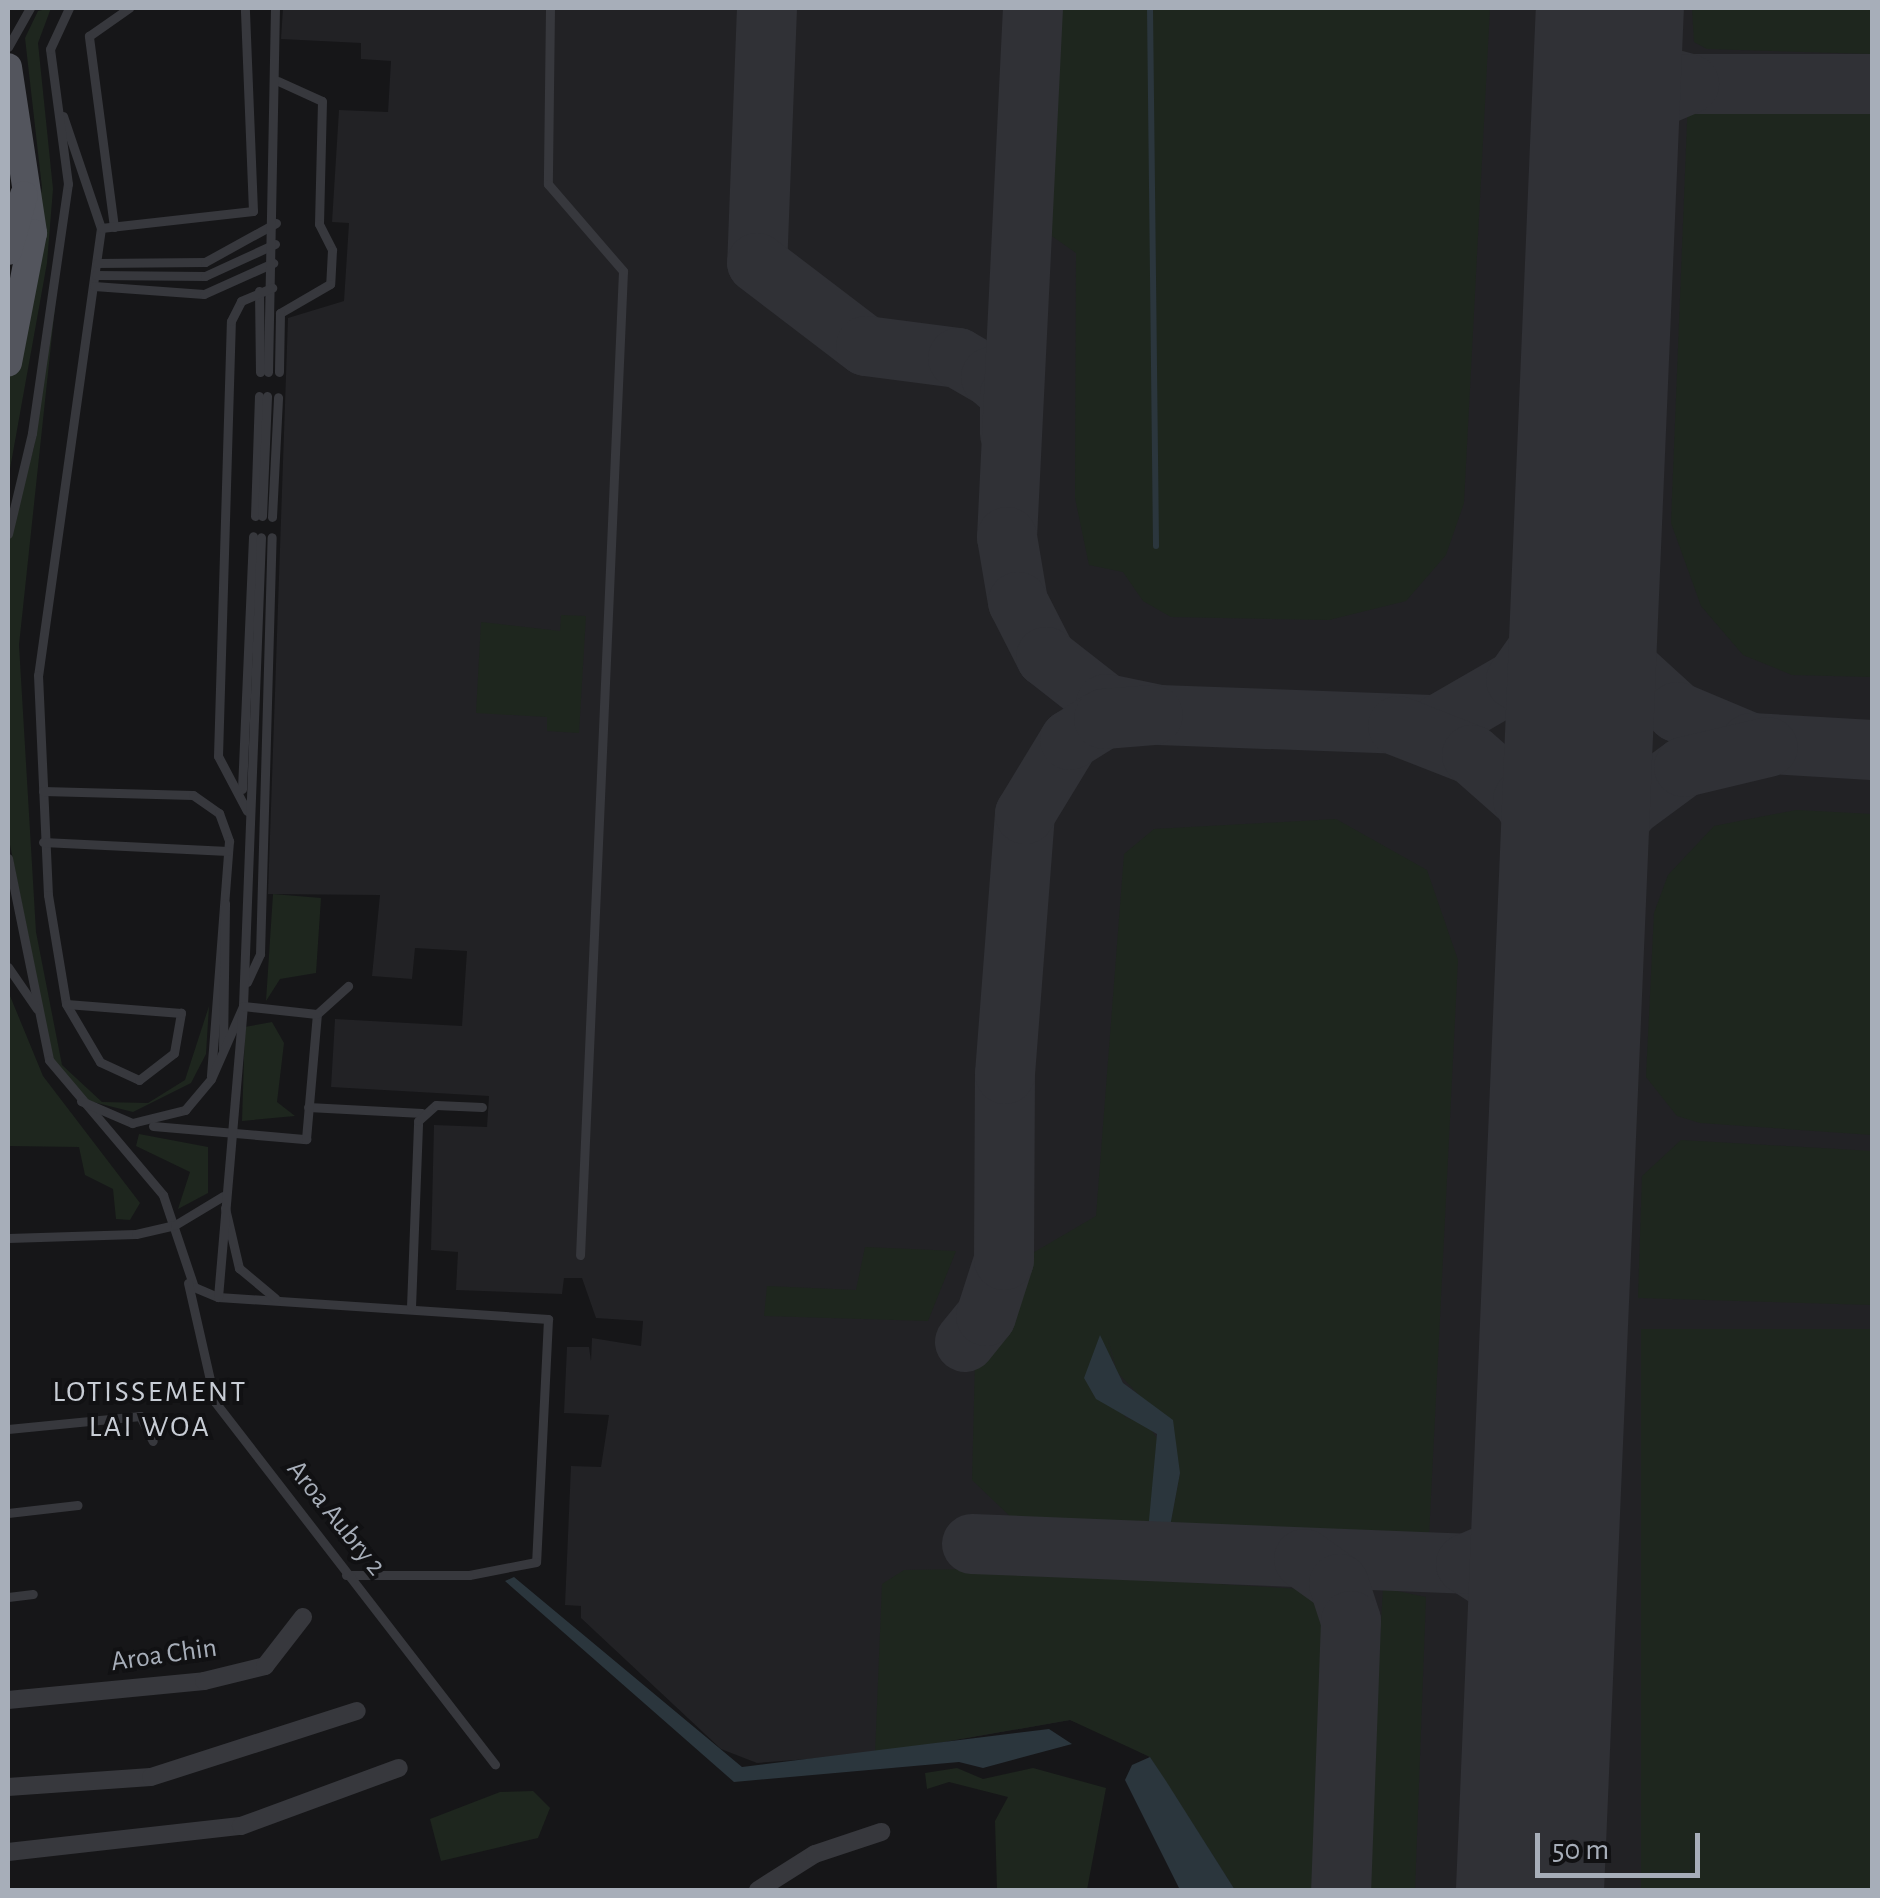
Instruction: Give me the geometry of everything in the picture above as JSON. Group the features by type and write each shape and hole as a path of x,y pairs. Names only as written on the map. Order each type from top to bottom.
{"main road":[{"path":"8,67 24,194 33,233 8,363"},
{"path":"8,251 24,194"}],"street":[{"name":"Aroa Chin","path":"8,1700 204,1681 265,1666 303,1617"},
{"path":"8,1787 152,1778 358,1712"},
{"path":"8,1852 241,1826 399,1768"},
{"path":"758,1890 816,1854 882,1832"}],"lane":[{"path":"8,47 30,8"},
{"path":"66,1004 181,1013 174,1052 152,1077 120,1076 100,1062 66,1004 43,842 38,675 101,228 64,116 50,49 69,8"},
{"path":"114,227 88,58 96,25 129,8"},
{"path":"101,228 253,211 250,42 245,8"},
{"path":"269,372 276,223 275,8"},
{"path":"550,8 548,184 623,271 580,1255"},
{"path":"269,372 280,313 330,284 332,250 319,224 322,101 278,81"},
{"path":"8,534 46,354 68,184 64,116"},
{"path":"97,263 205,262 276,223"},
{"path":"95,281 206,276 275,244"},
{"path":"95,281 204,294 274,263"},
{"path":"242,789 218,756 217,680 231,321 259,292 272,288"},
{"path":"259,292 269,372"},
{"path":"263,516 268,396"},
{"path":"250,824 242,789 262,537"},
{"path":"218,1297 223,1196 244,989 262,537"},
{"path":"244,989 260,954 262,537"},
{"path":"43,791 193,795 219,813 228,851 211,1079"},
{"path":"43,842 228,851"},
{"path":"8,858 39,1012 61,1084 105,1116 230,1134 306,1139 317,1014 348,986"},
{"path":"223,1057 225,903"},
{"path":"8,966 39,1012"},
{"path":"144,1124 184,1110 211,1079 243,1006"},
{"path":"243,1006 317,1014"},
{"name":"Aroa Aubry 2","path":"61,1084 152,1179 175,1225 215,1402 495,1764"},
{"path":"308,1107 422,1112 482,1107"},
{"path":"411,1307 422,1112"},
{"path":"8,1238 175,1225 223,1196"},
{"path":"223,1196 239,1268 280,1301"},
{"path":"187,1280 218,1297 548,1319 542,1554 531,1567 498,1573 346,1575"},
{"path":"8,1429 140,1416 153,1442"},
{"path":"8,1512 78,1505"},
{"path":"8,1597 33,1594"}],"shaded area":[{"path":"51,8 38,43 53,189 47,263 8,480 8,361 42,188 25,38 38,11"},
{"path":"283,8 1872,8 1872,1890 1235,1890 1150,1757 1094,1729 1070,1720 875,1754 757,1763 721,1749 581,1618 581,1606 565,1605 571,1466 601,1467 609,1415 564,1413 567,1347 589,1347 591,1361 592,1338 641,1346 643,1321 596,1318 582,1278 564,1278 562,1294 456,1290 458,1252 431,1250 434,1125 487,1127 489,1096 331,1087 335,1019 462,1026 467,951 415,948 412,979 372,976 380,895 268,894 288,318 344,301 349,223 332,222 339,110 388,112 391,61 361,59 361,43 281,39"},
{"path":"1051,8 1490,8 1464,503 1446,555 1406,601 1329,620 1171,617 1143,601 1123,572 1089,565 1075,498 1076,253 1046,232"},
{"path":"1692,8 1872,8 1872,54 1707,49 1694,42"},
{"path":"1688,98 1872,99 1872,677 1792,675 1743,655 1701,606 1671,523"},
{"path":"58,279 19,645 36,932 62,1065 102,1102 148,1103 185,1080 209,1006 206,1054 191,1083 133,1112 89,1101 55,1069 8,835 8,541 34,447"},
{"path":"561,615 586,616 579,733 547,731 547,717 476,713 481,622 560,631"},
{"path":"1796,810 1872,814 1872,1135 1700,1123 1677,1116 1646,1077 1654,913 1668,875 1714,826"},
{"path":"1336,819 1427,870 1458,960 1429,1537 1169,1532 1180,1473 1138,1394 1117,1372 1108,1339 1125,1417 1149,1426 1162,1447 1148,1531 1016,1522 972,1480 975,1360 1031,1254 1096,1216 1124,854 1154,829"},
{"path":"273,894 321,898 316,973 280,979 266,1001"},
{"path":"8,991 43,1076 140,1203 130,1220 116,1219 113,1189 85,1175 79,1147 8,1146"},
{"path":"272,1022 284,1043 277,1102 295,1116 242,1121 245,1027"},
{"path":"139,1134 208,1147 208,1193 178,1209 190,1172 136,1146"},
{"path":"1681,1140 1872,1151 1872,1305 1638,1298 1642,1176"},
{"path":"865,1247 956,1251 928,1321 764,1316 767,1286 856,1290"},
{"path":"1641,1329 1872,1329 1872,1890 1641,1890"},
{"path":"1100,1335 1123,1383 1173,1420 1180,1473 1169,1532 1148,1531 1157,1434 1096,1399 1084,1378"},
{"path":"972,1569 1299,1589 1321,1601 1327,1614 1317,1890 1235,1890 1150,1757 1070,1720 875,1754 882,1584 904,1570"},
{"path":"514,1577 742,1767 1049,1729 1072,1744 983,1768 959,1762 734,1782 505,1581"},
{"path":"1383,1588 1426,1597 1415,1890 1366,1890"},
{"path":"1150,1757 1235,1890 1180,1890 1125,1780 1132,1765"},
{"path":"957,1768 983,1779 1033,1768 1106,1788 1087,1890 997,1890 995,1821 1008,1797 949,1782 927,1789 925,1773"},
{"path":"533,1791 550,1808 538,1838 441,1861 430,1819 500,1792"}],"waterway":[{"path":"1150,8 1156,546"}],"taxiway":[{"path":"767,8 757,263 866,346 958,358 991,377 1010,394 1010,434"},
{"path":"1033,8 1007,537 1018,602 1046,657 1106,704 1159,715 1438,725 1516,680 1586,580"},
{"path":"1610,22 1660,76 1689,84 1872,84"},
{"path":"1604,147 1644,103 1689,84"},
{"path":"1586,580 1629,668 1677,712 1751,743 1872,750"},
{"path":"965,1342 986,1316 1004,1260 1005,1074 1025,814 1070,740 1104,719 1153,715"},
{"path":"1398,726 1472,755 1523,800 1558,862 1569,934"},
{"path":"1570,942 1604,842 1630,807 1684,767 1768,747"},
{"path":"1466,1564 1516,1542 1546,1499"},
{"path":"972,1544 1466,1564 1511,1593 1540,1657"},
{"path":"1304,1559 1339,1584 1351,1621 1341,1890"}],"runway":[{"path":"1530,1890 1610,8"}],"district":[{"name":"LOTISSEMENT LAI WOA","path":"150,1409"}]}
